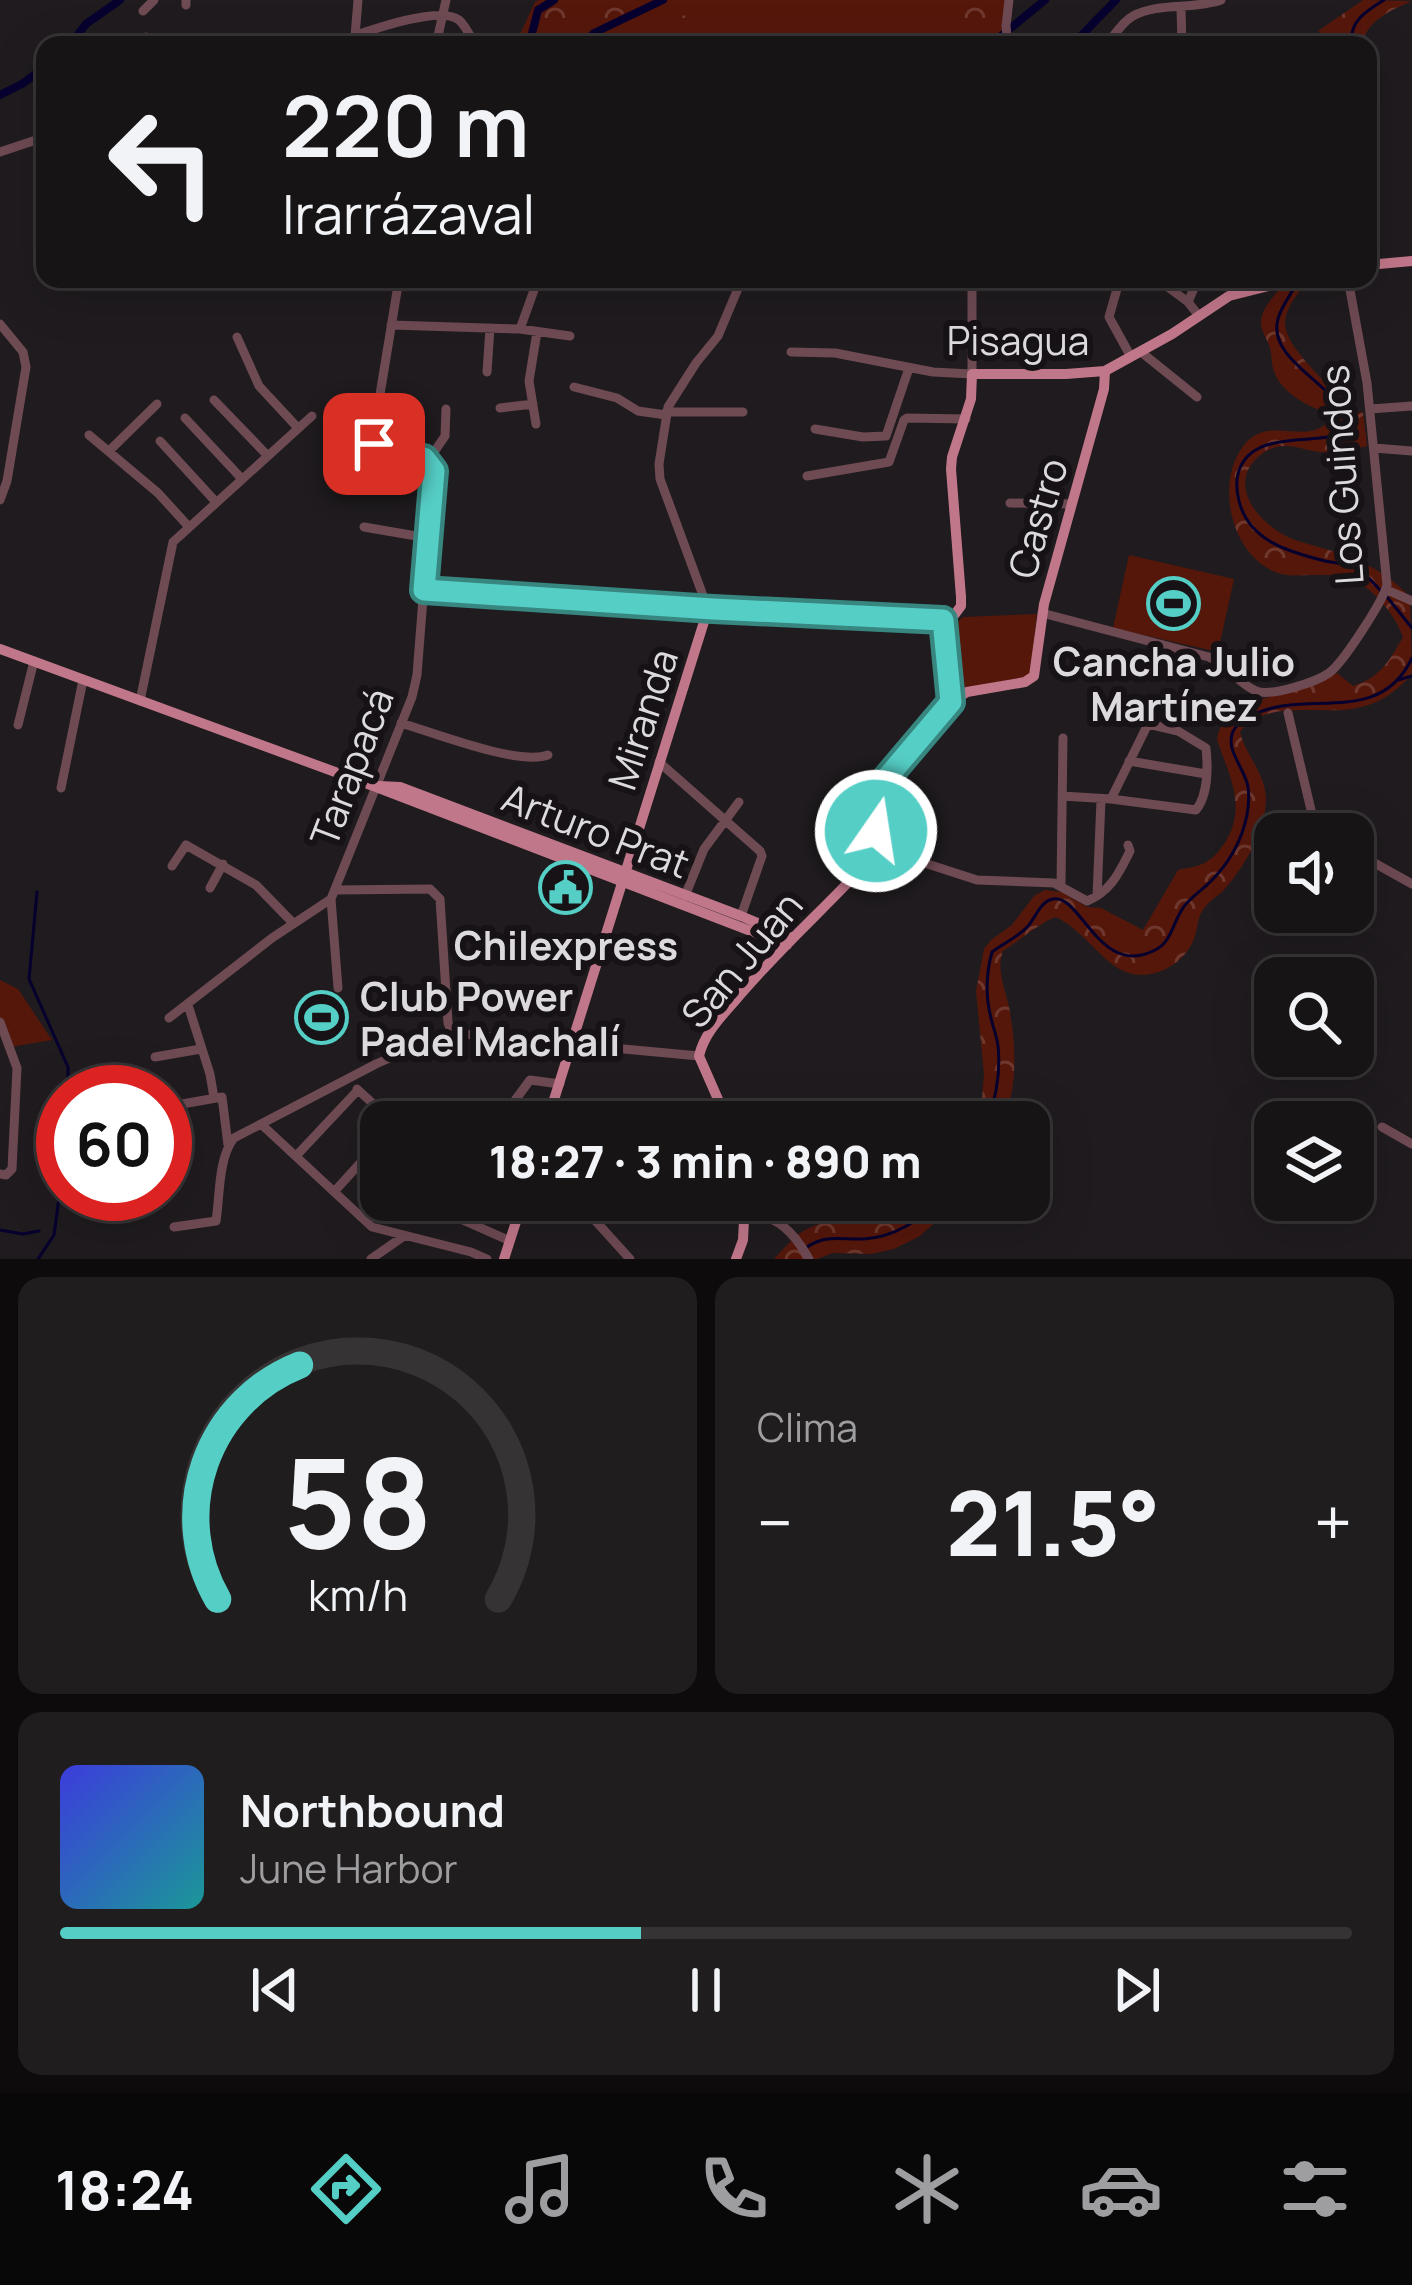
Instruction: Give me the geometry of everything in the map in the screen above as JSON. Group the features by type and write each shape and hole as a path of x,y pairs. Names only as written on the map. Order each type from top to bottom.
{"main road":[{"path":"1377,264 1412,261"},
{"name":"Pisagua","path":"972,374 1105,371 1229,296 1260,288"},
{"name":"Castro","path":"951,702 967,692 1029,681 1034,676 1042,613 1105,389 1105,371"},
{"path":"708,609 952,619 961,606 951,469 971,399 972,374"},
{"name":"Miranda","path":"555,1101 708,609"},
{"path":"878,848 879,787 951,702 943,620"},
{"name":"Arturo Prat","path":"0,649 790,942"},
{"name":"San Juan","path":"719,1101 699,1056 701,1046 767,963 878,848"},
{"name":"Arturo Prat","path":"623,877 741,916 790,942"},
{"path":"506,1259 516,1221"},
{"path":"736,1259 745,1221"}],"street":[{"path":"143,11 154,0"},
{"path":"358,0 355,36 445,14 460,21 469,36"},
{"path":"439,36 446,0"},
{"path":"1007,36 1009,0"},
{"path":"1113,36 1129,17 1217,1"},
{"path":"1181,8 1182,36"},
{"path":"0,152 36,140"},
{"path":"397,288 374,444 380,451 428,461 445,436 446,409"},
{"path":"520,329 535,288"},
{"name":"Miranda","path":"708,609 660,479 659,464 672,398 718,336 738,288"},
{"path":"972,288 972,374"},
{"path":"1116,288 1109,317 1136,354 1198,397"},
{"path":"1169,288 1199,316"},
{"path":"1188,302 1194,288"},
{"name":"Los Guindos","path":"1042,613 1209,657 1257,692 1282,690 1332,671 1385,593 1370,409 1350,288"},
{"path":"0,324 26,363 0,500"},
{"path":"391,325 520,329 570,336"},
{"path":"487,372 490,328"},
{"path":"536,424 530,381 537,332"},
{"path":"237,337 259,386 298,428"},
{"name":"Pisagua","path":"791,352 835,353 933,373 972,374"},
{"path":"815,429 886,436 909,368"},
{"path":"574,387 617,398 638,411 743,412"},
{"path":"214,400 268,456"},
{"path":"109,451 157,404"},
{"path":"500,408 533,404"},
{"path":"1370,409 1412,406"},
{"path":"140,701 172,542 312,416"},
{"path":"185,418 242,478"},
{"path":"806,476 889,462 907,418 966,419"},
{"path":"89,435 189,526"},
{"path":"160,441 216,502"},
{"path":"1374,448 1412,451"},
{"name":"Tarapacá","path":"333,894 416,684 434,479 428,461"},
{"path":"1010,503 1071,504"},
{"path":"364,527 428,538"},
{"path":"424,590 708,609"},
{"path":"1385,593 1412,601"},
{"path":"18,724 34,662"},
{"path":"61,788 83,680"},
{"path":"1288,713 1312,813"},
{"path":"401,723 516,757 548,754"},
{"path":"1062,796 1106,799 1191,810 1200,807 1207,751 1184,733 1155,724 1145,726 1106,799 1097,896"},
{"path":"1061,885 1063,738"},
{"path":"1129,761 1206,774"},
{"path":"659,762 763,856 741,916"},
{"path":"685,896 704,849 739,802"},
{"path":"172,866 186,845 262,891 293,923"},
{"path":"878,848 977,880 1061,885 1088,901 1114,881 1130,851 1128,845"},
{"path":"1374,862 1411,880"},
{"path":"210,888 224,864"},
{"path":"169,1018 333,894 430,889 440,899 451,1031"},
{"path":"252,905 262,891"},
{"path":"333,894 338,988"},
{"path":"188,1005 214,1098"},
{"path":"0,1022 17,1073 12,1169 0,1174"},
{"path":"228,1145 346,1079 451,1031 699,1056"},
{"path":"155,1057 201,1049"},
{"path":"346,1079 370,1101"},
{"path":"514,1101 530,1080 560,1084"},
{"path":"296,1156 358,1090"},
{"path":"174,1227 216,1221 228,1145 222,1097 192,1102"},
{"path":"262,1124 368,1225 487,1259"},
{"path":"1382,1126 1412,1144"},
{"path":"334,1192 360,1164"},
{"path":"471,1221 510,1241"},
{"path":"596,1221 630,1259"},
{"path":"772,1221 798,1240 809,1259"},
{"path":"370,1259 404,1236"},
{"path":"460,1259 470,1252"}],"green space":[{"path":"554,0 1006,0 1003,36 534,36"},
{"path":"654,0 587,30 585,36 519,36 535,2"},
{"path":"952,0 1003,0 998,36 933,36 951,14"},
{"path":"1363,0 1412,1 1374,23 1364,36 1326,36 1318,31"},
{"path":"678,17 705,22 711,36 630,36 657,27 669,33 679,30"},
{"path":"1281,288 1302,288 1288,309 1287,332 1301,356 1351,414 1363,412 1367,446 1333,452 1272,448 1248,470 1246,492 1257,513 1275,529 1364,563 1410,597 1412,674 1387,696 1365,706 1264,715 1240,732 1265,791 1264,813 1254,813 1252,849 1201,913 1191,945 1178,961 1160,972 1129,973 1056,917 1003,951 1001,972 1014,1050 1011,1094 1009,1101 981,1101 984,1074 976,991 984,949 991,940 1045,890 1101,908 1143,930 1178,870 1212,858 1232,828 1234,790 1217,740 1222,725 1248,705 1337,673 1353,686 1363,682 1383,667 1403,637 1382,602 1366,587 1335,575 1275,572 1260,563 1238,533 1230,478 1244,445 1265,432 1309,431 1328,422 1324,412 1301,401 1281,383 1261,320"},
{"name":"Cancha Julio Martínez","path":"1129,555 1234,579 1218,652 1113,628"},
{"path":"1037,614 1030,676 958,687 948,631 963,617"},
{"path":"0,980 18,989 52,1040 11,1047 0,1022"},
{"path":"937,1221 894,1249 774,1259 809,1228 823,1223"}],"waterway":[{"path":"77,36 120,0"},
{"path":"531,36 538,10 554,0"},
{"path":"591,36 663,0"},
{"path":"1001,36 1045,0"},
{"path":"1081,36 1116,0"},
{"path":"1351,36 1365,13 1384,0"},
{"path":"0,95 36,74"},
{"path":"1294,288 1279,315 1277,333 1291,358 1337,403 1344,428 1336,435 1263,446 1248,456 1237,477 1239,501 1252,526 1272,543 1356,569 1380,590"},
{"path":"1387,597 1412,628"},
{"path":"993,1101 999,1065 987,993 992,952 1025,929 1053,899 1073,909 1106,946 1121,954 1137,956 1157,949 1186,904 1223,867 1242,833 1249,793 1231,743 1237,725 1278,707 1343,702 1382,692 1412,658"},
{"path":"1398,680 1412,676"},
{"path":"37,892 29,979 67,1065"},
{"path":"38,1259 54,1235 56,1221"},
{"path":"807,1247 828,1239 886,1235 915,1221"},
{"path":"0,1230 39,1231"}],"place":[{"name":"Cancha Julio Martínez","path":"1174,604"},
{"name":"Chilexpress","path":"566,888"},
{"name":"Club Power Padel Machalí","path":"321,1018"}],"route":[{"path":"374,444 380,451 424,458 434,471 424,590 943,620 951,702 879,787 876,831"}]}
